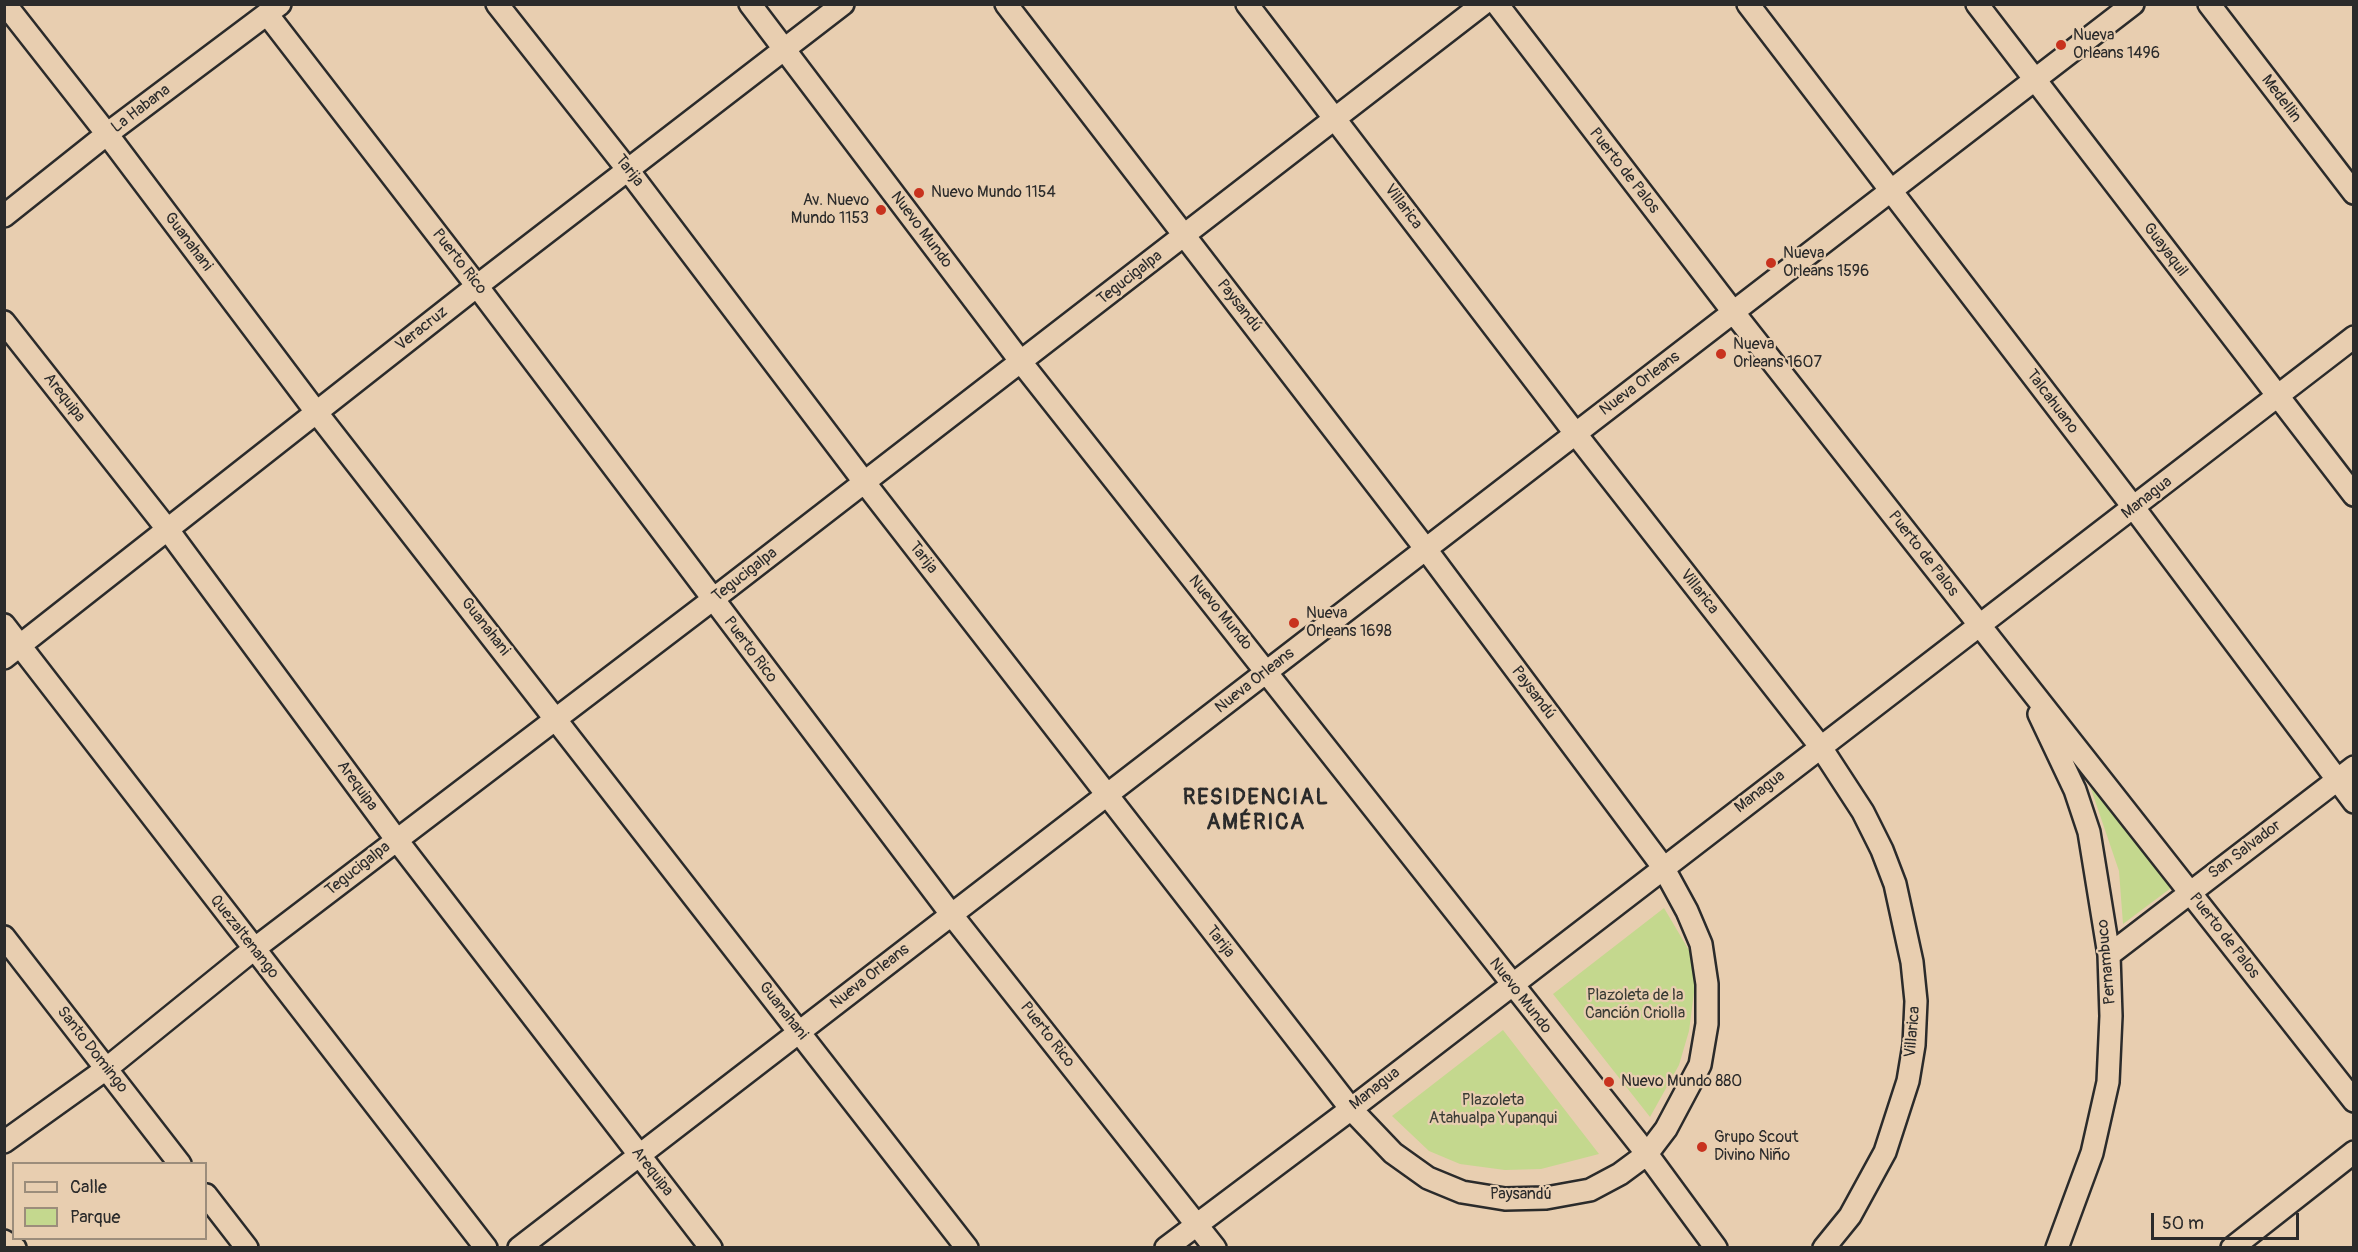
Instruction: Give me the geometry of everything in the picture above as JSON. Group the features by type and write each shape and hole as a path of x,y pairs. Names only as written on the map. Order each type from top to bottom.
{"street":[{"name":"Guanahani","path":"5,4 107,134 317,413 967,1248"},
{"name":"Tarija","path":"497,4 628,170 865,483 1351,1109"},
{"name":"Nuevo Mundo","path":"750,4 1021,362 1510,984 1647,1154 1716,1248"},
{"name":"Veracruz","path":"12,652 477,286 843,4"},
{"name":"Paysandú","path":"1006,4 1425,548 1663,867 1687,911 1701,945 1707,984 1707,1024 1700,1065 1666,1129 1647,1154 1620,1174 1590,1190 1546,1198 1516,1199 1462,1192 1428,1178 1393,1153 1351,1109"},
{"name":"Villarica","path":"1247,4 1575,433 1820,746 1863,812 1895,884 1912,962 1916,1000 1914,1045 1908,1081 1885,1152 1850,1216 1824,1248"},
{"name":"Tegucigalpa","path":"4,1142 106,1069 396,839 865,483 1483,4"},
{"name":"Puerto de Palos","path":"1497,4 1734,313 2354,1101"},
{"name":"Talcahuano","path":"1748,4 2134,508 2354,802"},
{"name":"Guayaquil","path":"1977,4 2354,495"},
{"name":"Nueva Orleans","path":"519,1248 2133,4"},
{"name":"Medellin","path":"2209,4 2354,193"},
{"name":"La Habana","path":"4,216 107,134 274,9"},
{"name":"Puerto Rico","path":"274,9 477,286 712,600 951,914 1196,1224"},
{"name":"Arequipa","path":"4,322 168,530 396,839 711,1248"},
{"name":"Managua","path":"1166,1248 1351,1109 1510,984 2134,508 2354,337"},
{"name":"Quezaltenango","path":"4,625 12,652 254,950 486,1248"},
{"name":"Pernambuco","path":"2025,683 2075,789 2089,832 2109,955 2111,1016 2108,1082 2092,1153 2057,1248"},
{"name":"San Salvador","path":"2109,955 2354,767"},
{"name":"Santo Domingo","path":"4,937 178,1162"},
{"path":"2232,1248 2354,1152"},
{"path":"207,1196 247,1248"},
{"path":"1196,1224 1215,1248"},
{"path":"4,1241 15,1248"}],"green space":[{"path":"2088,780 2171,888 2123,924 2119,871"},
{"name":"Plazoleta de la Canción Criolla","path":"1664,908 1690,952 1695,985 1689,1031 1679,1065 1650,1117 1553,994"},
{"name":"Plazoleta Atahualpa Yupanqui","path":"1503,1030 1599,1154 1541,1169 1505,1170 1460,1164 1429,1151 1392,1116"}],"place":[{"name":"Nueva Orleans 1496","path":"2061,45"},
{"name":"Nuevo Mundo 1154","path":"919,193"},
{"name":"Av. Nuevo Mundo 1153","path":"881,210"},
{"name":"Nueva Orleans 1596","path":"1771,263"},
{"name":"Nueva Orleans 1607","path":"1721,354"},
{"name":"Nueva Orleans 1698","path":"1294,623"},
{"name":"Nuevo Mundo 880","path":"1609,1082"},
{"name":"Grupo Scout Divino Niño","path":"1702,1147"}],"district":[{"name":"RESIDENCIAL AMÉRICA","path":"1256,810"}]}
